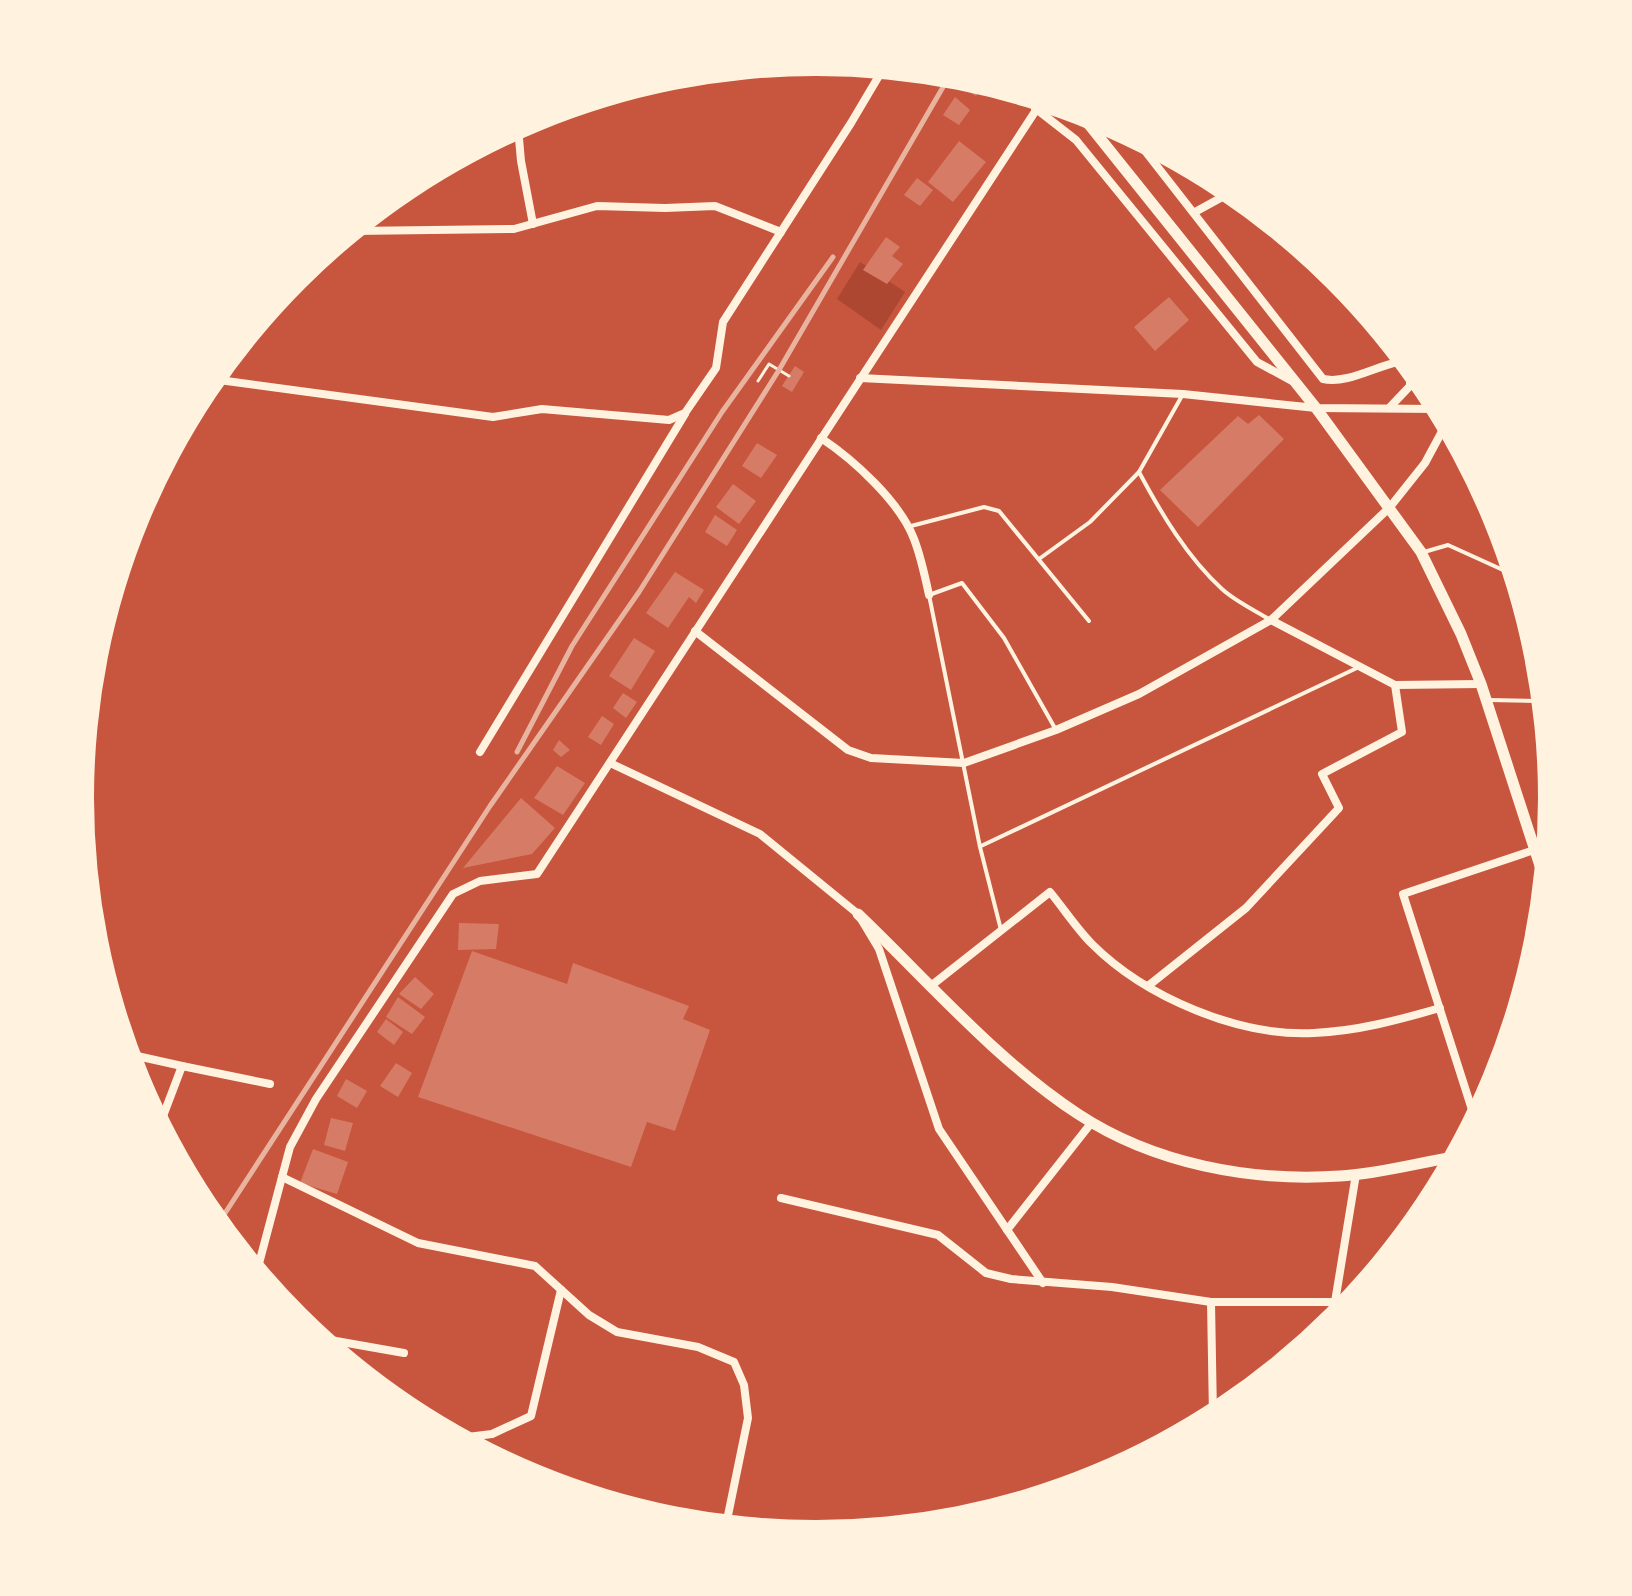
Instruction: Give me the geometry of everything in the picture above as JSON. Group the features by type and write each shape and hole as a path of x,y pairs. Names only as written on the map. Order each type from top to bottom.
{"street":[{"path":"480,752 685,413 716,368 723,322 877,79"},
{"path":"260,1259 290,1147 316,1099 453,894 480,881 537,874 1035,110"},
{"path":"1048,114 1076,140 1257,362 1296,383"},
{"path":"1095,132 1316,408 1421,552 1461,634 1481,684 1535,854"},
{"path":"519,140 533,224"},
{"path":"1152,160 1323,379 1336,382 1393,363"},
{"path":"1195,212 1219,199"},
{"path":"369,231 514,229 597,206 715,206 781,232"},
{"path":"860,378 1183,394 1316,408 1423,408"},
{"path":"227,381 493,417 542,409 669,420 685,413"},
{"path":"1390,407 1409,387"},
{"path":"695,631 848,750 871,758 964,763 1056,730 1139,694 1271,620 1390,507 1425,463 1440,435"},
{"path":"821,438 838,449 899,510 914,537 929,595"},
{"path":"1271,620 1395,685 1481,684"},
{"path":"1148,986 1246,908 1339,808 1322,774 1402,732 1395,685"},
{"path":"610,763 760,834 858,914 1025,1075 1092,1122 1122,1138 1175,1158 1226,1171 1276,1175 1341,1176 1441,1159"},
{"path":"1470,1103 1403,894 1534,850"},
{"path":"932,985 1050,892 1091,943 1125,973 1171,1000 1225,1022 1311,1033 1376,1026 1440,1008"},
{"path":"858,914 879,949 939,1129 1043,1283"},
{"path":"143,1057 270,1084"},
{"path":"165,1110 182,1066"},
{"path":"1007,1230 1092,1122"},
{"path":"1335,1300 1356,1174"},
{"path":"282,1177 418,1243 535,1266 589,1315 617,1332 698,1347 734,1362 744,1385 748,1418 728,1515"},
{"path":"781,1198 938,1235 986,1273 1043,1283 1112,1287 1211,1302 1333,1302"},
{"path":"477,1435 492,1434 531,1416 561,1290"},
{"path":"1211,1302 1213,1401"},
{"path":"341,1342 404,1353"}],"lane":[{"path":"1039,559 1090,522 1139,472 1183,394"},
{"path":"1139,472 1163,516 1206,572 1223,591 1271,620"},
{"path":"908,527 984,507 999,511 1089,621"},
{"path":"1421,552 1448,545 1501,569"},
{"path":"1001,930 980,847 929,595 962,583 1004,638 1056,730"},
{"path":"980,847 1359,667"},
{"path":"1486,700 1531,701"}],"path":[{"path":"758,381 769,364 789,376"}],"shaded area":[{"path":"860,262 905,292 881,330 837,299"}],"building":[{"path":"955,97 970,110 959,125 943,115"},
{"path":"959,141 986,162 953,202 928,182"},
{"path":"917,178 933,190 920,206 904,195"},
{"path":"886,237 900,247 892,256 903,264 887,284 863,270"},
{"path":"1169,297 1189,320 1155,351 1134,327"},
{"path":"795,366 804,372 792,392 782,386"},
{"path":"1259,415 1284,439 1198,527 1160,490 1238,416 1248,424"},
{"path":"757,443 777,455 761,478 742,466"},
{"path":"733,484 756,501 739,524 716,507"},
{"path":"715,515 737,530 727,546 705,532"},
{"path":"675,572 704,590 696,603 689,597 668,628 646,613"},
{"path":"634,638 655,651 631,690 609,676"},
{"path":"623,693 637,702 626,718 613,708"},
{"path":"602,716 614,724 601,745 588,737"},
{"path":"559,740 570,750 561,757 553,750"},
{"path":"557,766 585,783 563,815 534,798"},
{"path":"521,798 555,828 532,854 463,868"},
{"path":"459,923 499,924 496,949 458,950"},
{"path":"472,951 567,984 573,963 689,1006 683,1019 710,1030 675,1131 647,1122 631,1167 418,1097"},
{"path":"415,977 434,994 421,1009 399,994"},
{"path":"398,997 425,1017 412,1034 386,1017"},
{"path":"386,1019 403,1032 394,1045 377,1032"},
{"path":"396,1063 412,1073 398,1097 380,1086"},
{"path":"346,1079 367,1091 357,1108 337,1096"},
{"path":"331,1118 353,1123 345,1151 324,1145"},
{"path":"313,1149 348,1162 337,1194 300,1183"}],"railway":[{"path":"225,1213 490,806 639,592 779,370 943,88"},
{"path":"517,752 572,646 722,412 833,257"}]}
